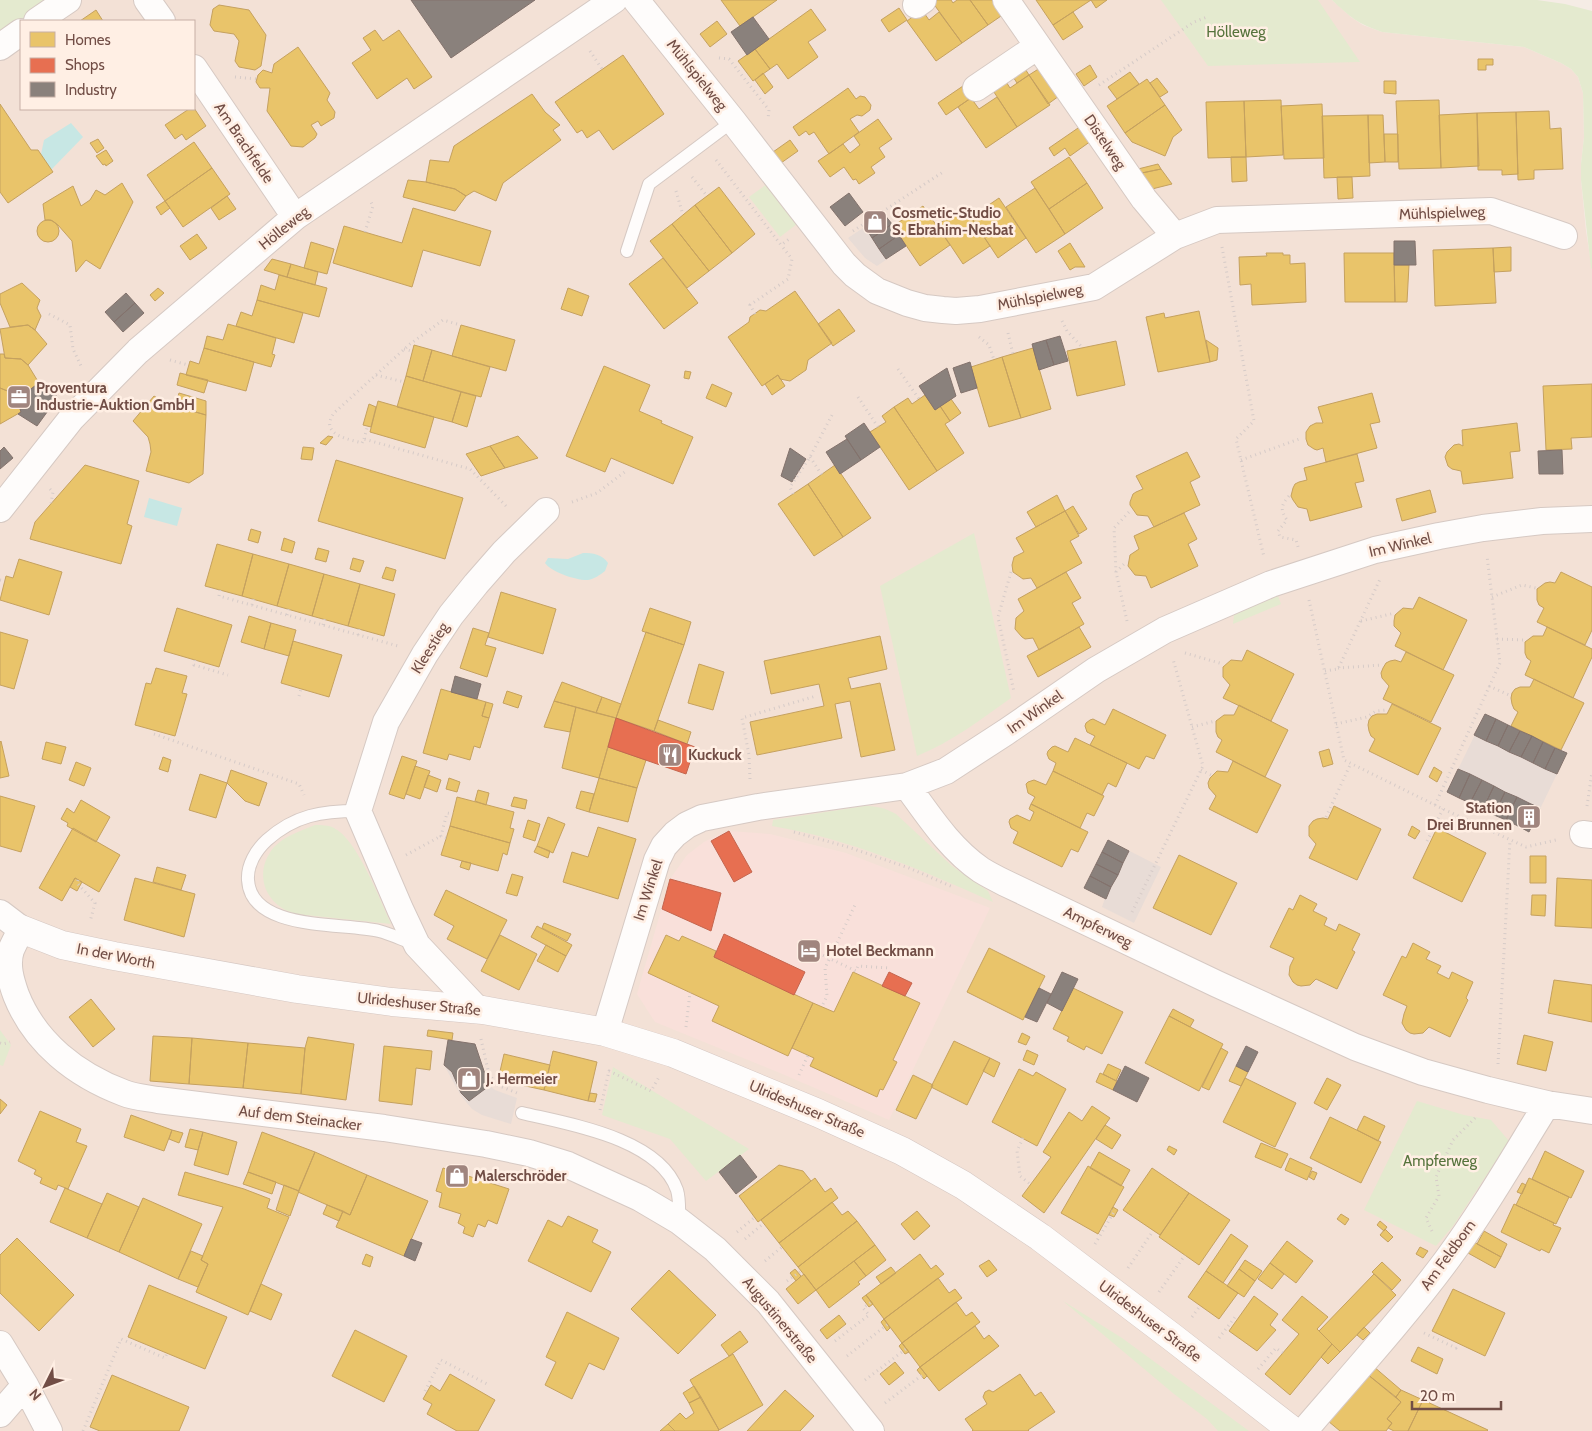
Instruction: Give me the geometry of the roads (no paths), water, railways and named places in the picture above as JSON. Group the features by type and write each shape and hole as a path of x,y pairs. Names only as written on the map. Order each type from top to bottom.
{"street":[{"path":"38,20 68,0"},
{"path":"148,0 161,20"},
{"name":"Hölleweg","path":"0,509 71,419 138,351 295,218 614,0"},
{"name":"Mühlspielweg","path":"636,0 855,275 877,291 925,308 956,311 980,309 1094,287 1175,236 1217,220 1492,211 1564,236"},
{"name":"Distelweg","path":"1006,0 1144,200 1175,236"},
{"path":"0,47 20,33"},
{"path":"976,88 1038,46"},
{"name":"Am Brachfelde","path":"195,69 295,218"},
{"name":"Im Winkel","path":"606,1032 653,872 664,846 675,834 694,821 713,815 758,807 907,786 946,771 1096,670 1165,630 1271,584 1375,550 1439,536 1483,528 1542,521 1592,519"},
{"name":"Kleestieg","path":"358,811 386,722 425,654 451,615 476,584 504,552 537,520"},
{"name":"Ampferweg","path":"907,786 948,840 960,853 982,871 1355,1047 1423,1072 1547,1104"},
{"path":"358,811 417,944 478,1010"},
{"name":"In der Worth","path":"0,913 21,929 62,945 240,978"},
{"name":"Auf dem Steinacker","path":"21,929 11,951 9,972 21,1007 36,1031 52,1051 72,1067 117,1090 158,1100 384,1128 486,1144 529,1153 568,1165 640,1198 679,1221"},
{"name":"Ulrideshuser Straße","path":"240,978 297,989 392,1002 478,1010 606,1032 673,1053 818,1113 902,1151 963,1185 1082,1269 1293,1431"},
{"path":"1547,1104 1592,1112"},
{"name":"Am Feldborn","path":"1304,1431 1398,1321 1446,1261 1493,1191 1547,1104"},
{"name":"Augustinerstraße","path":"679,1221 715,1249 750,1282 867,1426"},
{"path":"0,1344 25,1385 48,1431"},
{"path":"0,1414 25,1385"}],"lane":[{"path":"626,252 649,184 733,121"},
{"path":"358,811 331,811 312,814 288,825 271,836 254,857 248,871 249,887 255,899 264,908 279,916 296,921 379,931 417,944"},
{"path":"522,1114 595,1130 645,1154 667,1171 678,1191 679,1221"}],"water":[{"path":"71,123 83,137 50,171 40,159 44,140"},
{"path":"149,498 182,508 177,526 144,517"},
{"path":"583,553 594,554 603,558 608,563 605,571 592,579 584,580 559,573 545,563 548,558 568,559"}],"place":[{"name":"Cosmetic-Studio S. Ebrahim-Nesbat","path":"875,222"},
{"name":"Proventura Industrie-Auktion GmbH","path":"19,397"},
{"name":"Kuckuck","path":"670,755"},
{"name":"Station Drei Brunnen","path":"1529,817"},
{"name":"Hotel Beckmann","path":"809,951"},
{"name":"J. Hermeier","path":"469,1079"},
{"name":"Malerschröder","path":"457,1176"}]}
